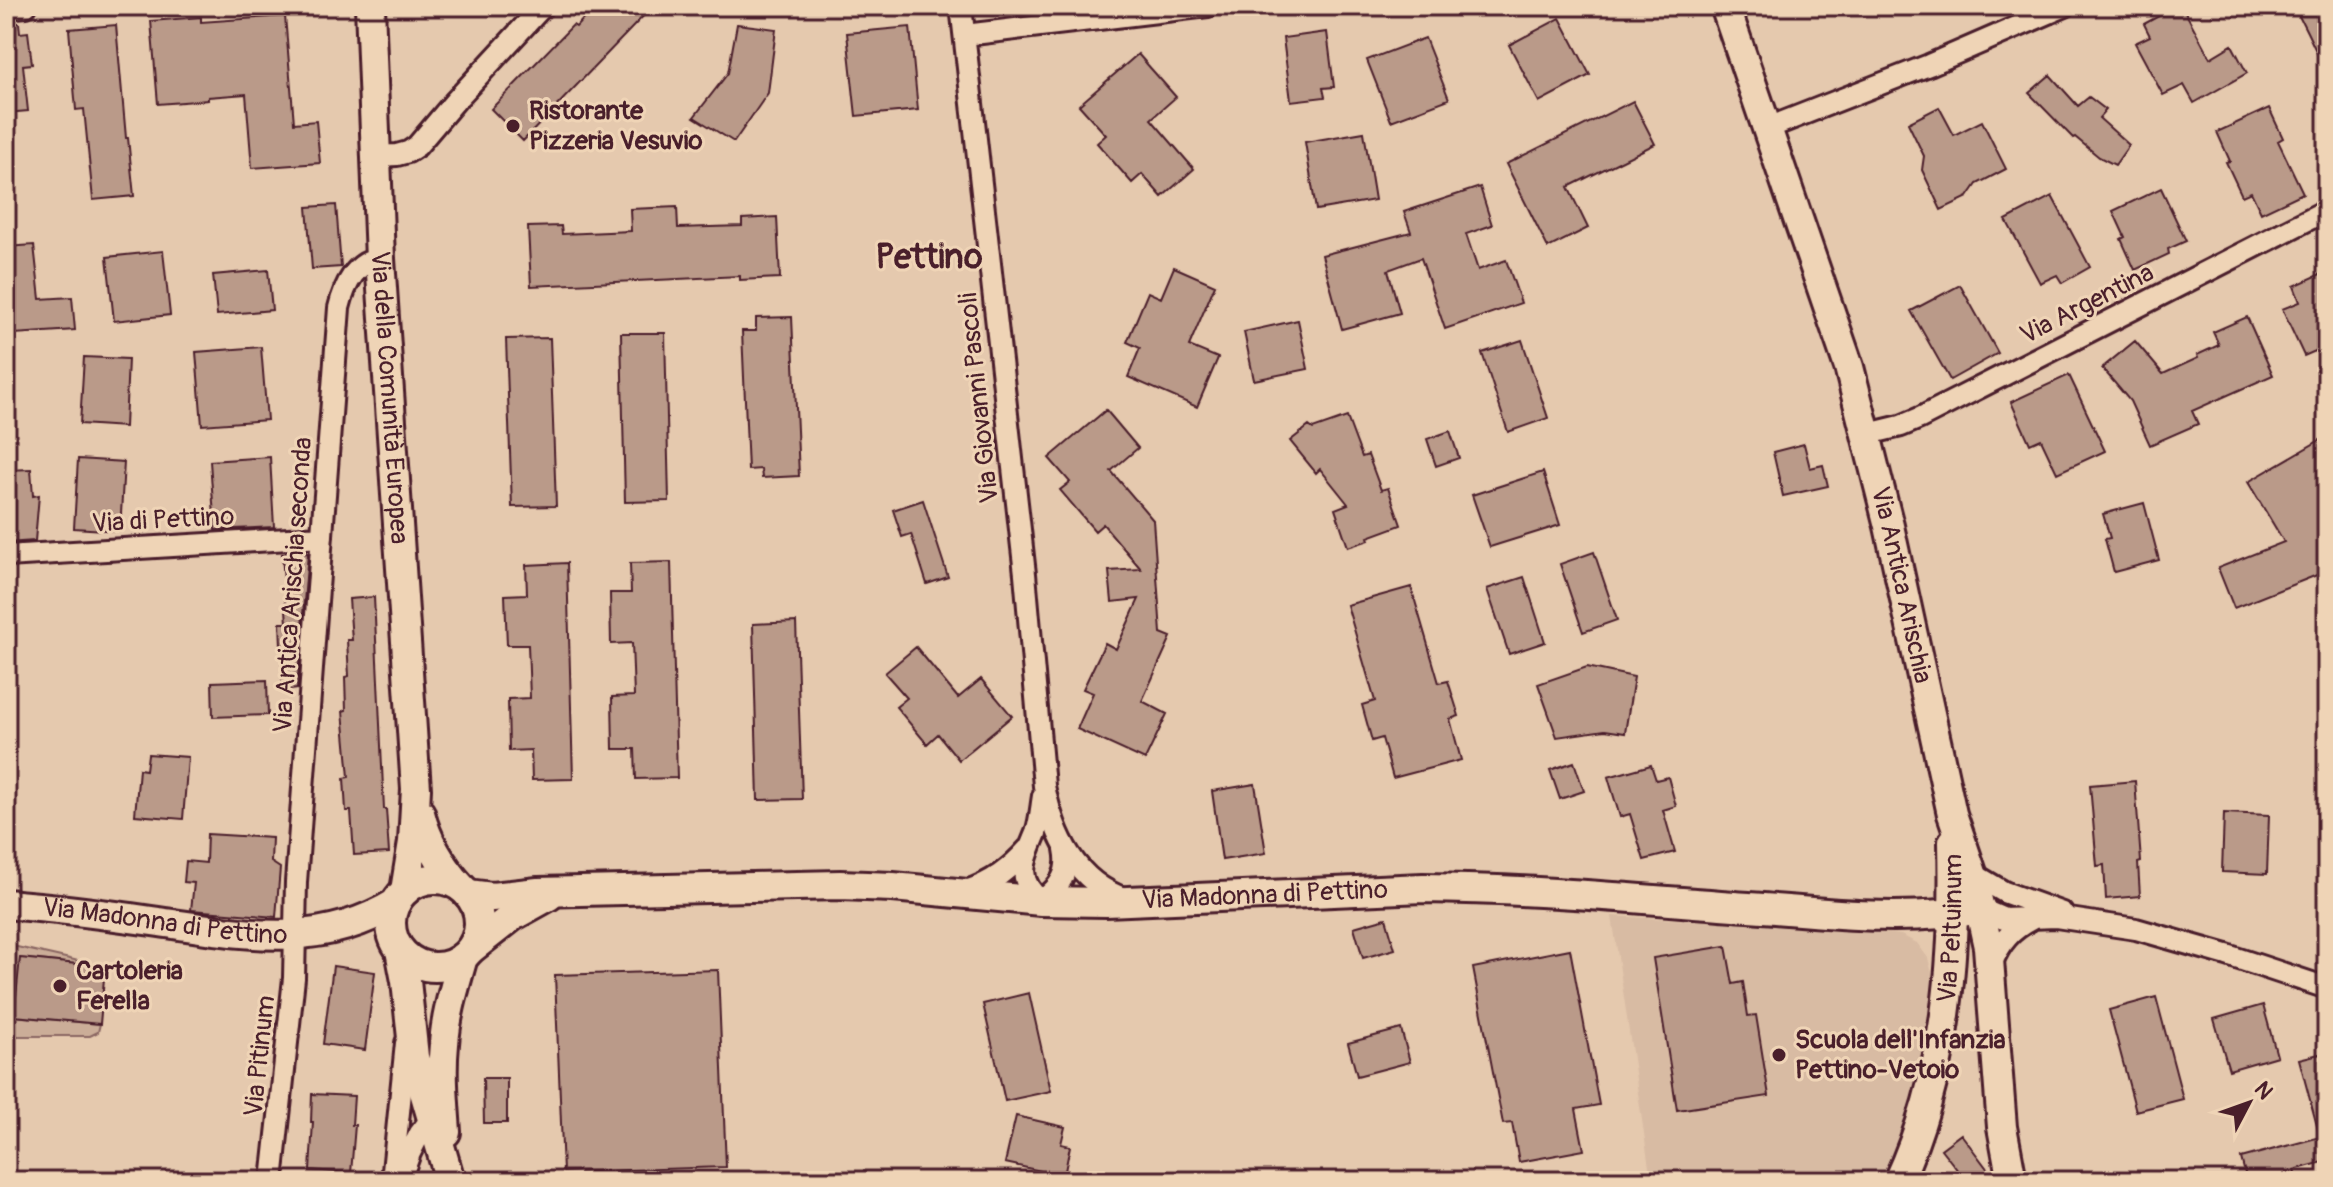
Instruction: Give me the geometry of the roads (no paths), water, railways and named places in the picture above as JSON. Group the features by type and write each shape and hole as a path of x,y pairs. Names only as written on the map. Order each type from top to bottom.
{"street":[{"path":"6,8 26,6"},
{"name":"Via della Comunità Europea","path":"370,6 380,259 416,789 413,842 400,897"},
{"path":"376,156 397,155 417,146 543,6"},
{"name":"Via Giovanni Pascoli","path":"961,6 1025,574 1044,786 1049,811 1065,849 1088,878 1102,889 1130,901"},
{"path":"965,35 1208,6"},
{"name":"Via Antica Arischia","path":"1725,6 1831,310 1868,434 1952,814 1972,873 1968,911 1990,968 2002,1127 2012,1181"},
{"path":"1768,128 1929,65 2065,6"},
{"name":"Via Argentina","path":"1868,434 1920,418 2327,210"},
{"name":"Via Antica Arischia seconda","path":"295,936 296,882 341,297 359,268 369,261 380,259"},
{"name":"Via di Pettino","path":"6,556 322,537"},
{"name":"Via Giovanni Pascoli","path":"1041,901 1029,887 1024,862 1037,831 1044,786"},
{"name":"Via della Comunità Europea","path":"416,789 427,836 441,863 464,890"},
{"name":"Via Peltuinum","path":"1898,1181 1921,1121 1946,1015 1953,950 1968,911 1952,814"},
{"path":"958,893 983,885 1001,874 1028,849"},
{"path":"1041,901 1059,886 1065,876 1065,849"},
{"path":"1972,873 2030,910 2168,937 2327,988"},
{"path":"449,1179 416,1068 406,981 391,924 400,897 418,882 433,878 492,897 573,891"},
{"name":"Via Madonna di Pettino","path":"573,891 840,885 1041,901 1130,901 1469,888 1893,916 1968,911"},
{"path":"449,1179 443,1094 444,1044 451,1000 467,954 477,937 479,923 477,909 464,890"},
{"path":"398,948 415,962 428,967 447,965 467,954 526,907 547,897 573,891"},
{"name":"Via Madonna di Pettino","path":"6,904 245,934 295,936 326,932 356,923 400,897"},
{"path":"1968,911 2004,919 2030,910"},
{"path":"1990,968 2000,944 2030,910"},
{"name":"Via Madonna di Pettino","path":"326,932 362,936 398,948"},
{"name":"Via Pitinum","path":"272,1181 294,978 295,936"},
{"path":"1946,1015 1953,1000 1970,989 1978,990 1993,1010"},
{"path":"392,1181 409,1019"},
{"path":"400,1181 410,1153 439,1107 443,1094"}],"place":[{"name":"Ristorante Pizzeria Vesuvio","path":"513,126"},
{"name":"Cartoleria Ferella","path":"60,986"},
{"name":"Scuola dell'Infanzia Pettino-Vetoio","path":"1779,1055"}],"district":[{"name":"Pettino","path":"929,257"}]}
